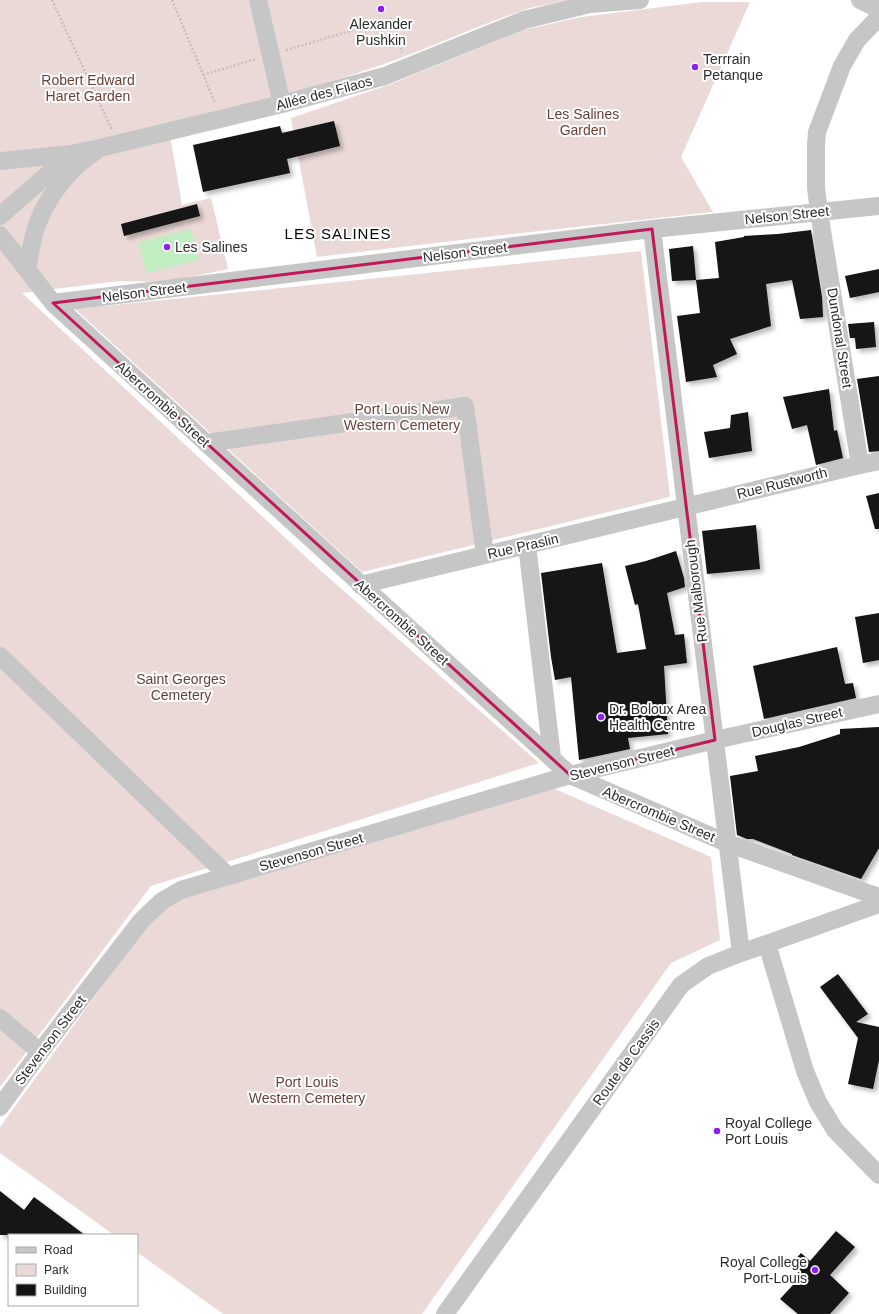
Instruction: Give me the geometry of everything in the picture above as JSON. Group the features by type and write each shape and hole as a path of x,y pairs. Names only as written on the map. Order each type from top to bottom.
{"street":[{"path":"258,0 282,104"},
{"name":"Allée des Filaos","path":"0,160 71,154 282,104 385,76 524,20 590,4 640,0"},
{"path":"860,0 879,9"},
{"name":"Dundonal Street","path":"860,465 819,212 816,188 816,145 818,132 842,66 857,40 879,17"},
{"path":"27,270 38,222 47,203 71,171 86,157 100,148"},
{"path":"0,216 71,154"},
{"name":"Nelson Street","path":"53,303 652,229 879,206"},
{"name":"Rue Malborough","path":"652,229 741,953"},
{"name":"Abercrombie Street","path":"0,235 53,303 360,585 552,757 570,775 727,843 879,897"},
{"path":"206,443 465,406 485,555"},
{"name":"Rue Rustworth","path":"686,507 879,461"},
{"name":"Rue Praslin","path":"360,585 686,507"},
{"path":"527,545 552,757"},
{"path":"0,656 228,876"},
{"name":"Douglas Street","path":"715,740 879,704"},
{"name":"Stevenson Street","path":"0,1107 40,1052 141,922 162,901 181,890 570,775 715,740"},
{"name":"Route de Cassis","path":"445,1314 681,985 708,966 879,904"},
{"path":"767,944 805,1071 818,1102 835,1130 879,1175"},
{"path":"0,1018 40,1052"}],"path":[{"path":"52,0 118,143"},
{"path":"172,0 222,119"},
{"path":"203,75 391,19 406,68"}],"highlighted area":[{"path":"652,229 715,740 570,775 53,303"}],"green space":[{"name":"Saint Georges Cemetery","path":"0,0 569,0 530,8 511,14 357,73 277,97 168,124 182,205 211,198 228,269 167,282 120,281 22,293 320,570 539,763 151,886 0,1087"},
{"name":"Les Salines Garden","path":"702,2 750,2 681,157 713,212 317,257 291,118 391,84 523,30 581,17"},
{"name":"Port Louis New Western Cemetery","path":"641,251 670,497 362,572 75,309"},
{"name":"Port Louis Western Cemetery","path":"555,789 711,857 720,940 671,963 422,1314 223,1314 138,1253 138,1234 113,1234 0,1153 0,1127 166,898"}],"shaded area":[{"path":"191,229 199,260 146,273 139,242"}],"building":[{"path":"334,121 340,146 287,159 290,173 203,192 193,145 280,126 282,133"},
{"path":"197,204 200,216 124,236 121,224"},
{"path":"811,230 822,297 823,317 800,319 792,280 766,284 771,326 730,339 737,354 713,365 717,377 686,382 677,316 700,313 696,280 719,278 715,242 744,236"},
{"path":"693,246 696,280 672,281 669,249"},
{"path":"879,269 879,292 850,298 845,276"},
{"path":"874,322 876,347 856,349 855,338 850,338 848,324"},
{"path":"879,376 879,451 869,452 857,379"},
{"path":"829,389 834,431 837,430 843,458 816,465 807,425 792,429 783,397"},
{"path":"748,412 752,451 709,458 704,432 730,428 731,415"},
{"path":"879,493 879,529 875,529 866,496"},
{"path":"756,525 760,569 707,574 702,531"},
{"path":"676,551 684,578 685,587 667,593 675,635 684,634 687,663 664,666 668,734 628,738 630,749 579,760 571,677 555,680 541,573 602,563 617,653 646,649 638,604 635,605 625,566"},
{"path":"879,613 879,660 863,663 855,617"},
{"path":"837,647 845,684 853,683 856,698 764,719 753,666"},
{"path":"879,727 879,848 861,879 792,855 753,839 747,839 737,835 730,776 758,771 755,756 799,747 840,734 840,729"},
{"path":"838,974 868,1014 856,1022 879,1027 879,1060 873,1089 848,1084 858,1038 820,987"},
{"path":"0,1191 24,1210 34,1197 84,1234 8,1234 0,1235"},
{"name":"Royal College Port-Louis","path":"836,1231 855,1247 830,1275 849,1293 830,1314 798,1314 780,1299 802,1275 790,1265 801,1253 810,1261"}],"place":[{"name":"Alexander Pushkin","path":"381,9"},
{"name":"Terrrain Petanque","path":"695,67"},
{"name":"Les Salines","path":"167,247"},
{"name":"Dr. Boloux Area Health Centre","path":"601,717"},
{"name":"Royal College Port Louis","path":"717,1131"},
{"name":"Royal College Port-Louis","path":"815,1270"}],"district":[{"name":"LES SALINES","path":"338,233"}],"park label":[{"name":"Robert Edward Haret Garden","path":"88,88"}]}
